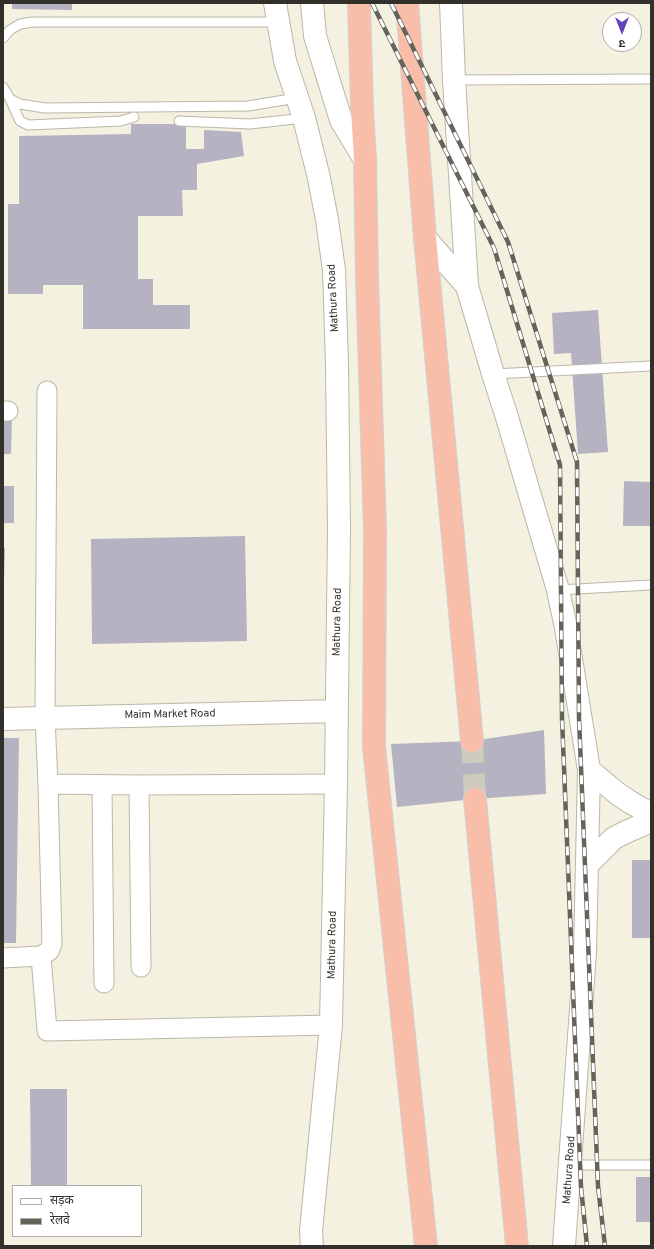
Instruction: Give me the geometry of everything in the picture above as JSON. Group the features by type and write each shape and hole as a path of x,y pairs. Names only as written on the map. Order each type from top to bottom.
{"highway":[{"path":"359,3 365,160 375,530 374,747 426,1246"},
{"path":"407,3 424,238 472,741"},
{"path":"476,799 517,1246"}],"main road":[{"path":"312,3 314,36 341,120 365,160"},
{"path":"451,3 454,80 467,286"},
{"name":"Mathura Road","path":"277,13 285,61 304,118 319,178 327,220 334,270 337,365 339,528 331,1025 311,1231 312,1246"},
{"name":"Mathura Road","path":"424,238 467,286 492,374 506,414 558,590 566,628 590,770 585,953 564,1246"},
{"name":"Maim Market Road","path":"3,719 337,711"},
{"path":"590,770 618,794 651,814"},
{"path":"587,865 614,838 651,821"}],"street":[{"path":"3,958 41,956 49,950 52,944 45,718 47,391"},
{"path":"48,784 336,784"},
{"path":"102,785 104,982"},
{"path":"139,785 141,967"},
{"path":"41,956 47,1031 331,1025"}],"lane":[{"path":"3,38 10,30 20,24 33,22 277,13"},
{"path":"454,80 651,79"},
{"path":"3,87 20,121 28,125 121,121 134,116"},
{"path":"10,99 20,104 52,108 248,106 297,98"},
{"path":"179,121 250,124 304,118"},
{"path":"492,374 651,366"},
{"path":"558,590 651,585"},
{"path":"570,1165 651,1165"}],"building":[{"path":"12,3 72,3 72,10 12,9"},
{"path":"131,124 186,124 186,149 204,149 204,130 241,132 244,156 197,164 197,190 182,190 183,216 138,216 138,279 153,279 153,305 190,305 190,329 83,329 83,285 43,285 43,294 8,294 8,204 19,204 19,136 131,134"},
{"path":"598,310 608,452 578,454 571,353 554,354 552,313"},
{"path":"3,415 12,415 11,454 3,454"},
{"path":"624,481 651,482 651,526 623,526"},
{"path":"3,486 14,486 14,523 4,523 4,529 3,529"},
{"path":"245,536 247,641 92,644 91,539"},
{"path":"3,548 5,548 4,581 3,581"},
{"path":"544,730 546,794 397,807 391,744 472,741"},
{"path":"3,738 19,738 16,943 3,943"},
{"path":"632,860 651,860 651,938 632,938"},
{"path":"30,1089 67,1089 67,1185 31,1185"},
{"path":"636,1177 651,1177 651,1222 636,1222"}],"tunnel":[{"path":"472,741 475,799"}],"railway":[{"path":"372,3 494,248 560,465 562,718 581,1187 587,1246"},
{"path":"391,3 508,242 577,462 579,718 598,1186 605,1246"}]}
